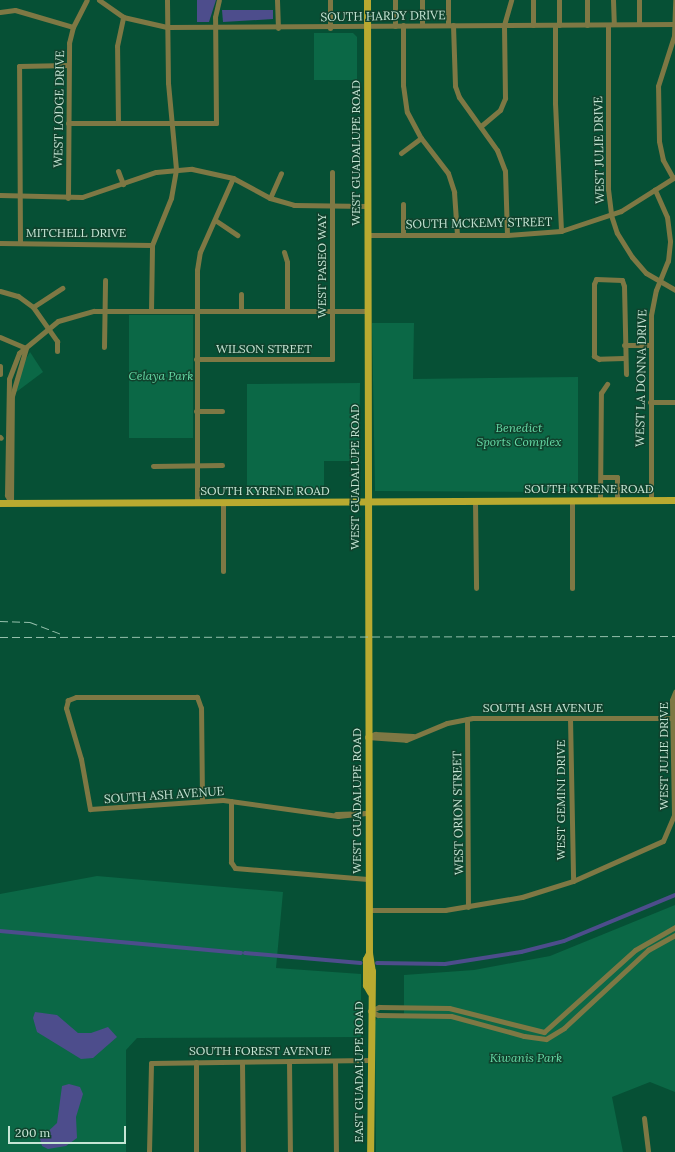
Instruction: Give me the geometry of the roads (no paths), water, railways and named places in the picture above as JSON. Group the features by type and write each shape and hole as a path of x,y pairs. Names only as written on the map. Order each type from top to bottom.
{"main road":[{"name":"WEST GUADALUPE ROAD","path":"367,0 366,502 369,957"},
{"name":"SOUTH KYRENE ROAD","path":"0,504 675,500"},
{"name":"EAST GUADALUPE ROAD","path":"369,957 366,985 370,992 370,1152"}],"street":[{"name":"WEST LODGE DRIVE","path":"68,198 68,65 73,27 87,0"},
{"name":"SOUTH HARDY DRIVE","path":"99,0 123,17 167,27 367,28 403,25 675,24"},
{"path":"151,311 152,245 171,198 176,169 173,122 168,83 167,0"},
{"path":"68,123 216,123 215,28 219,0"},
{"path":"277,0 278,28"},
{"path":"330,0 330,28"},
{"path":"395,0 395,26"},
{"path":"422,0 422,25"},
{"path":"448,0 454,86 497,150 505,172 507,235"},
{"path":"481,126 500,110 505,98 504,25 511,0"},
{"path":"533,0 533,25"},
{"path":"559,0 555,103 561,231"},
{"path":"587,0 587,25"},
{"name":"WEST JULIE DRIVE","path":"613,0 611,25 608,189 611,215 625,249 646,273 675,290"},
{"path":"639,0 639,24"},
{"path":"674,177 663,160 660,141 658,86 674,36 675,0"},
{"path":"0,12 15,10 73,27"},
{"path":"118,123 117,46 123,17"},
{"path":"403,25 404,100 412,124 448,173 454,192 457,235"},
{"path":"20,243 19,66 68,65"},
{"path":"401,153 421,138"},
{"path":"0,195 68,198 97,193 156,172 176,169 210,171 233,178 270,198 306,206 367,206"},
{"path":"118,171 122,184"},
{"name":"WEST PASEO WAY","path":"332,172 332,359"},
{"path":"270,198 281,173"},
{"name":"SOUTH MCKEMY STREET","path":"367,235 507,235 561,231 611,215 655,190 674,177"},
{"path":"197,502 196,359 200,252 233,178"},
{"name":"WEST LA DONNA DRIVE","path":"650,500 650,345 652,306 659,282 668,260 669,227 655,190"},
{"path":"403,204 403,235"},
{"path":"215,220 237,235"},
{"name":"MITCHELL DRIVE","path":"0,243 152,245"},
{"path":"284,252 287,262 287,310"},
{"path":"624,358 599,359 594,356 596,279 622,280 624,358 626,374"},
{"path":"104,347 105,280"},
{"path":"33,307 62,288"},
{"path":"0,291 18,296 33,307 57,341 57,351"},
{"path":"240,310 241,294"},
{"path":"11,503 7,495 7,389 15,361 47,328 76,314 104,311 366,311"},
{"path":"0,337 26,348"},
{"path":"624,345 650,345"},
{"name":"WILSON STREET","path":"196,359 332,359"},
{"path":"0,366 0,374"},
{"path":"600,500 600,393 607,384"},
{"path":"650,402 675,402"},
{"path":"196,411 222,411"},
{"path":"153,466 222,465"},
{"path":"600,477 617,477 617,500"},
{"path":"572,500 572,588"},
{"path":"475,501 476,588"},
{"path":"223,502 223,571"},
{"name":"WEST JULIE DRIVE","path":"573,881 663,841 674,815 675,692"},
{"name":"SOUTH ASH AVENUE","path":"202,800 200,699 76,697 68,700 66,707 81,759 90,809 202,800 231,801 353,816 368,813"},
{"name":"WEST GEMINI DRIVE","path":"570,718 573,881"},
{"name":"SOUTH ASH AVENUE","path":"367,737 375,740 406,740 413,736 467,719 674,718"},
{"name":"WEST ORION STREET","path":"467,719 468,907"},
{"path":"231,801 232,866 337,879 368,879"},
{"path":"369,910 422,911 468,907 522,897 573,881"},
{"path":"370,1012 379,1007 440,1007 535,1032 548,1031 645,943 675,927"},
{"path":"370,1012 378,1015 440,1015 535,1039 551,1037 648,950 675,935"},
{"path":"608,975 613,982"},
{"path":"399,1007 399,1015"},
{"path":"440,1007 440,1015"},
{"path":"512,1033 514,1026"},
{"name":"SOUTH FOREST AVENUE","path":"149,1152 151,1063 370,1060"},
{"path":"289,1061 290,1152"},
{"path":"335,1061 336,1152"},
{"path":"196,1062 196,1152"},
{"path":"242,1062 243,1152"},
{"path":"644,1118 648,1152"}],"waterway":[{"path":"377,963 445,964 521,952 564,941 675,895"},
{"path":"0,931 241,953"},
{"path":"245,953 361,963"}],"railway":[{"path":"0,621 30,622 64,635"},
{"path":"0,637 675,636"}],"park label":[{"name":"Celaya Park","path":"161,376"},
{"name":"Benedict Sports Complex","path":"519,435"},
{"name":"Kiwanis Park","path":"526,1058"}]}
